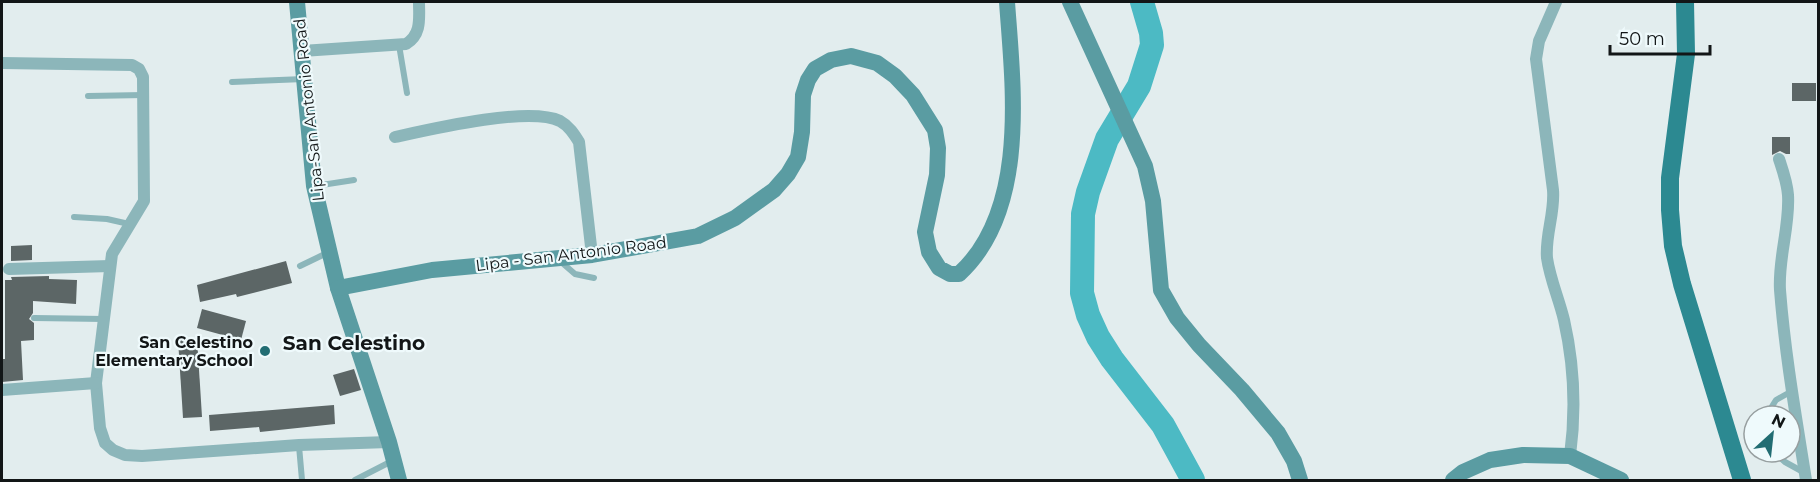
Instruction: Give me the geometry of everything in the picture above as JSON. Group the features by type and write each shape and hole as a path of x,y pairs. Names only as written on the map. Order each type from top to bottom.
{"main road":[{"path":"1685,2 1686,54 1670,178 1673,246 1682,284 1742,480"}],"street":[{"name":"Lipa-San Antonio Road","path":"297,2 314,186 338,288 389,442 399,480"},
{"path":"302,51 399,45 413,40 418,33 420,2"},
{"name":"Lipa - San Antonio Road","path":"338,288 432,270 592,255 698,236 735,218 774,190 788,174 798,157 803,95 808,80 815,69 831,60 850,56 877,63 895,76 913,95 935,130 938,148 937,175 925,232 929,252 939,268 950,274 959,274 971,264 999,212 1010,167 1013,117 1007,2"},
{"path":"1070,2 1145,166 1153,201 1161,290 1177,318 1199,345 1242,390 1278,433 1294,461 1300,480"},
{"path":"1556,2 1539,41 1536,59 1554,200 1546,245 1564,322 1575,398 1570,456"},
{"path":"2,63 132,65 139,69 143,76 144,201 115,246 110,266 96,383 100,428 105,443 113,450 142,456 299,445 389,442"},
{"path":"395,137 500,118 543,116 561,122 573,131 579,142 592,255"},
{"path":"1779,159 1786,181 1788,198 1780,262 1780,288 1792,391 1806,477"},
{"path":"9,269 110,266"},
{"path":"2,390 96,383"},
{"path":"1453,480 1463,472 1490,460 1523,455 1570,456 1621,480"}],"lane":[{"path":"399,45 407,93"},
{"path":"232,82 304,79"},
{"path":"88,96 144,96"},
{"path":"314,186 354,180"},
{"path":"74,218 107,219 129,224"},
{"path":"300,266 329,252"},
{"path":"557,258 575,274 594,278"},
{"path":"34,318 104,319"},
{"path":"1774,404 1776,400 1792,391"},
{"path":"299,445 302,480"},
{"path":"355,480 394,460"},
{"path":"1788,464 1806,477"}],"building":[{"path":"1792,83 1816,83 1816,101 1792,101"},
{"path":"1772,137 1790,137 1790,154 1780,151 1772,155"},
{"path":"32,245 32,260 11,261 11,246"},
{"path":"286,261 292,283 237,297 236,294 200,302 197,285"},
{"path":"49,276 49,279 77,280 76,304 33,301 33,313 29,319 34,323 34,340 21,341 23,380 2,382 2,359 5,359 5,280 12,280 11,277"},
{"path":"202,309 246,321 241,340 197,328"},
{"path":"197,338 202,417 183,418 178,339"},
{"path":"354,369 361,390 340,396 333,375"},
{"path":"334,405 335,424 260,432 259,427 210,431 209,415"}],"waterway":[{"path":"1142,2 1152,45 1139,86 1107,139 1088,192 1083,214 1082,293 1088,315 1098,337 1112,359 1163,425 1193,480"}],"place":[{"name":"San Celestino Elementary School","path":"265,351"}],"district":[{"name":"San Celestino","path":"354,343"}]}
